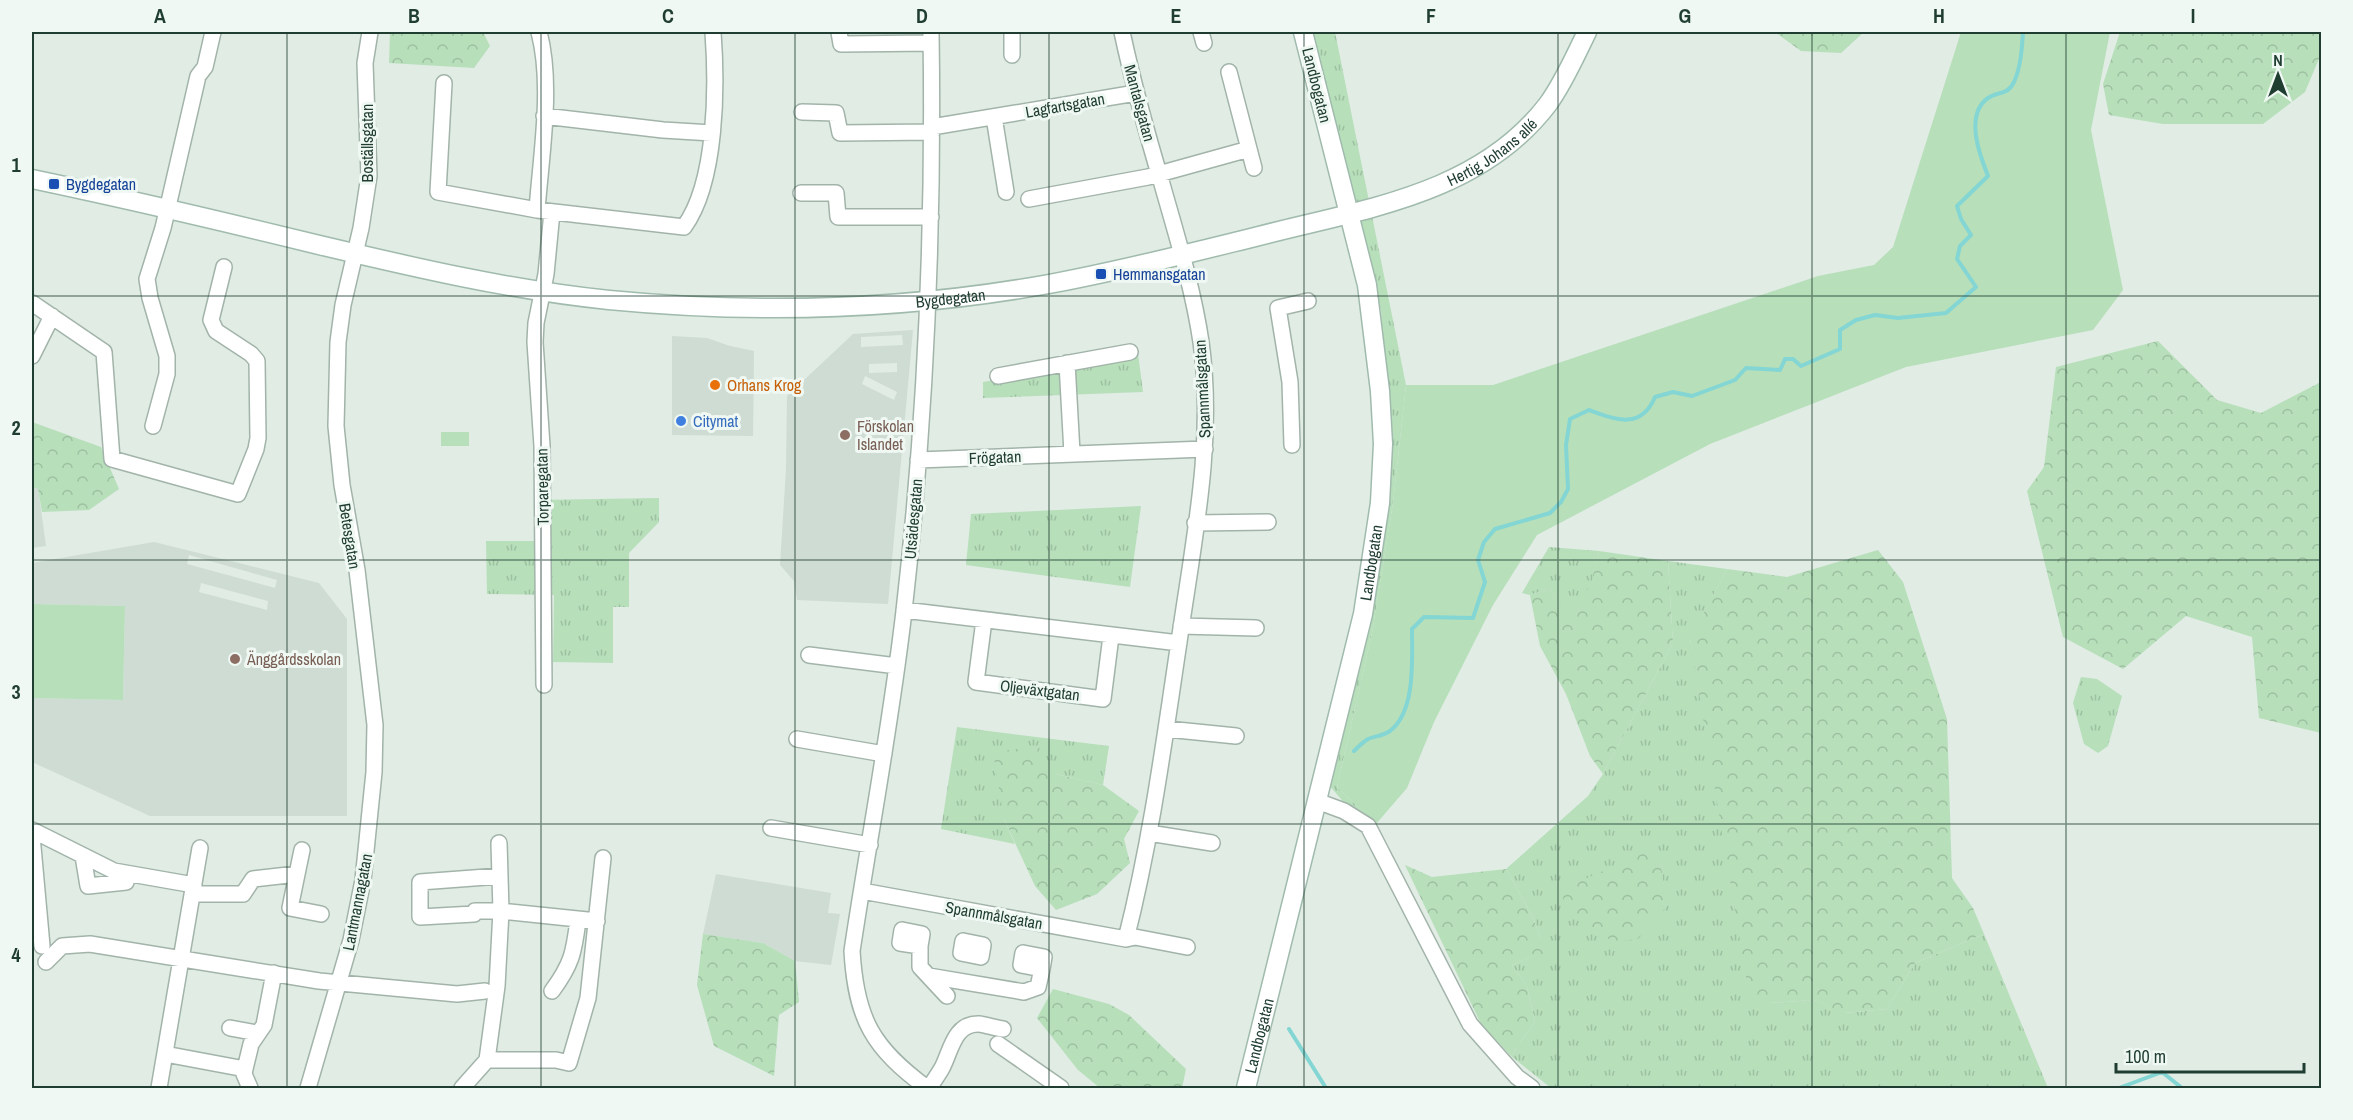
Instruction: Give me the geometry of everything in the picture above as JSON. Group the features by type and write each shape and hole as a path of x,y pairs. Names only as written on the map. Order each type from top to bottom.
{"street":[{"path":"153,426 167,374 166,356 147,279 167,209 198,76 205,67 213,32"},
{"name":"Boställsgatan","path":"356,253 369,176 365,63 370,32"},
{"path":"539,32 543,48 544,116 542,291"},
{"path":"444,82 438,192 544,211 684,227 692,217 707,169 712,133 715,63 713,32"},
{"path":"839,32 841,44 931,37 931,217 928,300"},
{"path":"1012,32 1012,55"},
{"name":"Mantalsgatan","path":"1122,32 1136,93 1184,255"},
{"name":"Landbogatan","path":"1246,1089 1363,614 1380,502 1383,444 1376,344 1367,285 1303,32"},
{"name":"Hertig Johans allé","path":"1349,213 1412,196 1445,184 1477,168 1506,149 1530,126 1550,102 1587,32"},
{"path":"1229,72 1254,168"},
{"name":"Lagfartsgatan","path":"932,129 1136,93"},
{"path":"802,112 836,112 840,133 932,129"},
{"path":"544,116 663,130 712,133"},
{"path":"994,117 1006,192"},
{"path":"1029,199 1159,174 1249,149"},
{"name":"Bygdegatan","path":"32,179 356,253 542,291 610,300 744,307 928,300 1048,284 1184,255 1349,213"},
{"path":"801,193 836,193 838,217 931,217"},
{"name":"Betesgatan","path":"356,253 343,305 338,342 336,426 342,485 357,570 375,725 370,819"},
{"name":"Spannmålsgatan","path":"1126,939 1149,833 1167,729 1205,449 1204,373 1196,312 1184,255"},
{"path":"32,303 104,352 112,459 238,494 256,449 258,438 257,361 252,354 216,332 213,326 211,320 224,267"},
{"name":"Torparegatan","path":"542,291 535,342 542,446 544,685"},
{"name":"Utsädesgatan","path":"928,300 918,460 904,610 884,754 852,951 854,985 859,1003 874,1036 885,1052 928,1089 942,1068 950,1046 960,1031 968,1026 979,1024 1000,1036 1061,1089"},
{"path":"1292,446 1290,382 1278,308 1308,301"},
{"path":"32,356 52,316"},
{"path":"998,376 1130,352"},
{"path":"1068,363 1072,453"},
{"name":"Frögatan","path":"918,460 1205,449"},
{"path":"1196,523 1268,522"},
{"path":"904,610 1179,643"},
{"name":"Oljeväxtgatan","path":"984,620 976,682 1103,699 1111,636"},
{"path":"1181,626 1256,628"},
{"path":"809,655 897,666"},
{"path":"1167,729 1236,736"},
{"path":"798,739 884,754"},
{"path":"1317,801 1344,811 1368,826 1470,1024 1517,1077 1532,1089"},
{"name":"Lantmannagatan","path":"308,1089 358,909 370,819"},
{"path":"771,828 870,845"},
{"path":"32,830 114,871 193,889 243,894 253,879 297,874"},
{"path":"1149,833 1212,843"},
{"path":"32,837 37,947 90,944 338,983 458,994 485,991"},
{"path":"462,1089 488,1060 497,986 501,911 499,843"},
{"path":"159,1089 200,848"},
{"name":"Lantmannagatan","path":"302,850 290,908 321,914"},
{"path":"83,856 88,886 126,882 128,875"},
{"path":"488,1060 556,1060 569,1063 588,998 603,858"},
{"path":"501,876 420,882 420,917 474,914 475,911 501,911 597,921"},
{"name":"Spannmålsgatan","path":"862,891 1126,939 1135,937 1187,947"},
{"path":"552,991 565,974 574,954 578,920"},
{"path":"46,962 62,946"},
{"path":"920,946 920,967 947,996"},
{"path":"976,984 981,957"},
{"path":"929,976 1010,991 1031,991 1038,987 1042,969"},
{"path":"250,1089 244,1074 250,1044 264,1025 274,973"},
{"path":"230,1028 256,1033"},
{"path":"165,1054 245,1069"}],"shaded area":[{"name":"Förskolan Islandet","path":"913,330 888,604 797,600 794,581 780,565 786,469 787,396 853,334","holes":["902,335 903,345 861,347 861,337","897,363 897,372 869,373 869,364","865,376 897,392 894,400 862,384"]},
{"path":"672,336 707,338 754,351 753,436 672,435"},
{"path":"32,486 38,488 46,546 32,548"},
{"name":"Änggårdsskolan","path":"154,542 319,583 347,619 347,816 150,816 32,762 32,698 123,700 125,606 32,604 32,563","holes":["189,555 277,580 275,588 187,564","201,583 268,601 267,610 199,592"]},
{"path":"716,874 831,893 828,913 840,914 831,965 795,961 763,943 703,934"}],"green space":[{"path":"390,32 483,32 490,46 474,68 389,63"},
{"path":"1313,32 1335,32 1406,385 1393,503 1372,633 1337,787 1376,824 1352,812 1329,785 1386,419 1381,310"},
{"path":"1775,32 1864,32 1841,53 1801,51"},
{"path":"1961,32 2110,32 2091,130 2123,290 2093,330 1906,367 1710,444 1537,535 1493,605 1434,722 1407,788 1376,824 1337,787 1372,633 1393,503 1406,385 1493,385 1818,276 1874,265 1893,247"},
{"path":"2120,32 2321,32 2321,54 2305,92 2263,124 2163,124 2109,115 2103,84"},
{"path":"2158,341 2217,400 2261,413 2321,382 2321,733 2259,718 2252,637 2186,616 2123,669 2063,637 2027,491 2044,467 2056,367"},
{"path":"1137,346 1143,392 983,398 983,382 1134,356 1133,347"},
{"path":"32,422 101,447 119,489 89,510 42,512 38,489 32,486"},
{"path":"441,432 469,432 469,446 441,446"},
{"path":"659,498 659,522 629,553 629,607 613,607 613,663 553,662 554,595 487,594 486,541 535,541 535,500"},
{"path":"1141,506 1130,587 966,565 971,514"},
{"path":"1549,547 1599,551 1592,584 1566,616 1549,589 1530,595 1522,593"},
{"path":"1878,550 1903,582 1947,719 1952,878 1973,908 1984,934 1915,963 1887,1009 1844,1013 1814,1000 1769,1003 1748,989 1690,639 1727,569 1787,577"},
{"path":"1599,551 1668,561 1673,643 1603,774 1590,756 1566,694 1540,646 1530,595 1549,589 1566,615 1591,584"},
{"path":"1668,561 1727,569 1690,640 1769,1003 1814,1000 1845,1013 1887,1009 1915,963 1984,934 2048,1088 1551,1088 1511,1056 1535,1021 1527,987 1512,965 1532,956 1541,940 1533,917 1506,869 1588,796 1603,774 1673,643"},
{"path":"32,604 125,606 123,700 32,698"},
{"path":"2081,677 2097,679 2122,696 2108,746 2098,753 2084,744 2073,703"},
{"path":"957,727 1109,746 1103,785 1056,774 1004,819 1015,844 941,829"},
{"path":"1038,746 1056,774 1103,785 1139,811 1124,839 1130,863 1097,894 1056,910 1035,886 1004,819 993,752"},
{"path":"1658,847 1667,906 1638,939 1613,942 1565,911 1562,889"},
{"path":"1405,865 1432,877 1506,869 1533,917 1541,940 1563,946 1550,961 1532,956 1512,965 1527,987 1535,1021 1511,1056 1481,1024"},
{"path":"703,934 763,943 795,961 799,1002 779,1015 774,1076 714,1046 697,985"},
{"path":"1053,989 1109,1004 1129,1015 1186,1069 1182,1088 1100,1088 1078,1070 1037,1018"}],"waterway":[{"path":"1354,751 1368,739 1390,731 1404,711 1411,684 1412,629 1424,617 1473,618 1485,582 1478,560 1484,542 1495,529 1550,513 1561,502 1568,489 1566,445 1570,419 1589,410 1627,420 1643,414 1655,397 1673,392 1692,396 1735,380 1746,368 1780,370 1785,359 1793,359 1801,366 1840,349 1840,330 1856,320 1875,315 1898,318 1946,313 1976,287 1957,259 1960,246 1971,235 1961,219 1957,206 1988,176 1976,136 1977,115 1981,105 1988,98 2005,91 2014,82 2020,64 2023,32"},
{"path":"1289,1029 1326,1088"},
{"path":"2119,1088 2162,1072 2182,1088"}],"place":[{"name":"Bygdegatan","path":"54,184"},
{"name":"Hemmansgatan","path":"1101,274"},
{"name":"Orhans Krog","path":"715,385"},
{"name":"Citymat","path":"681,421"},
{"name":"Förskolan Islandet","path":"845,435"},
{"name":"Änggårdsskolan","path":"235,659"}]}
